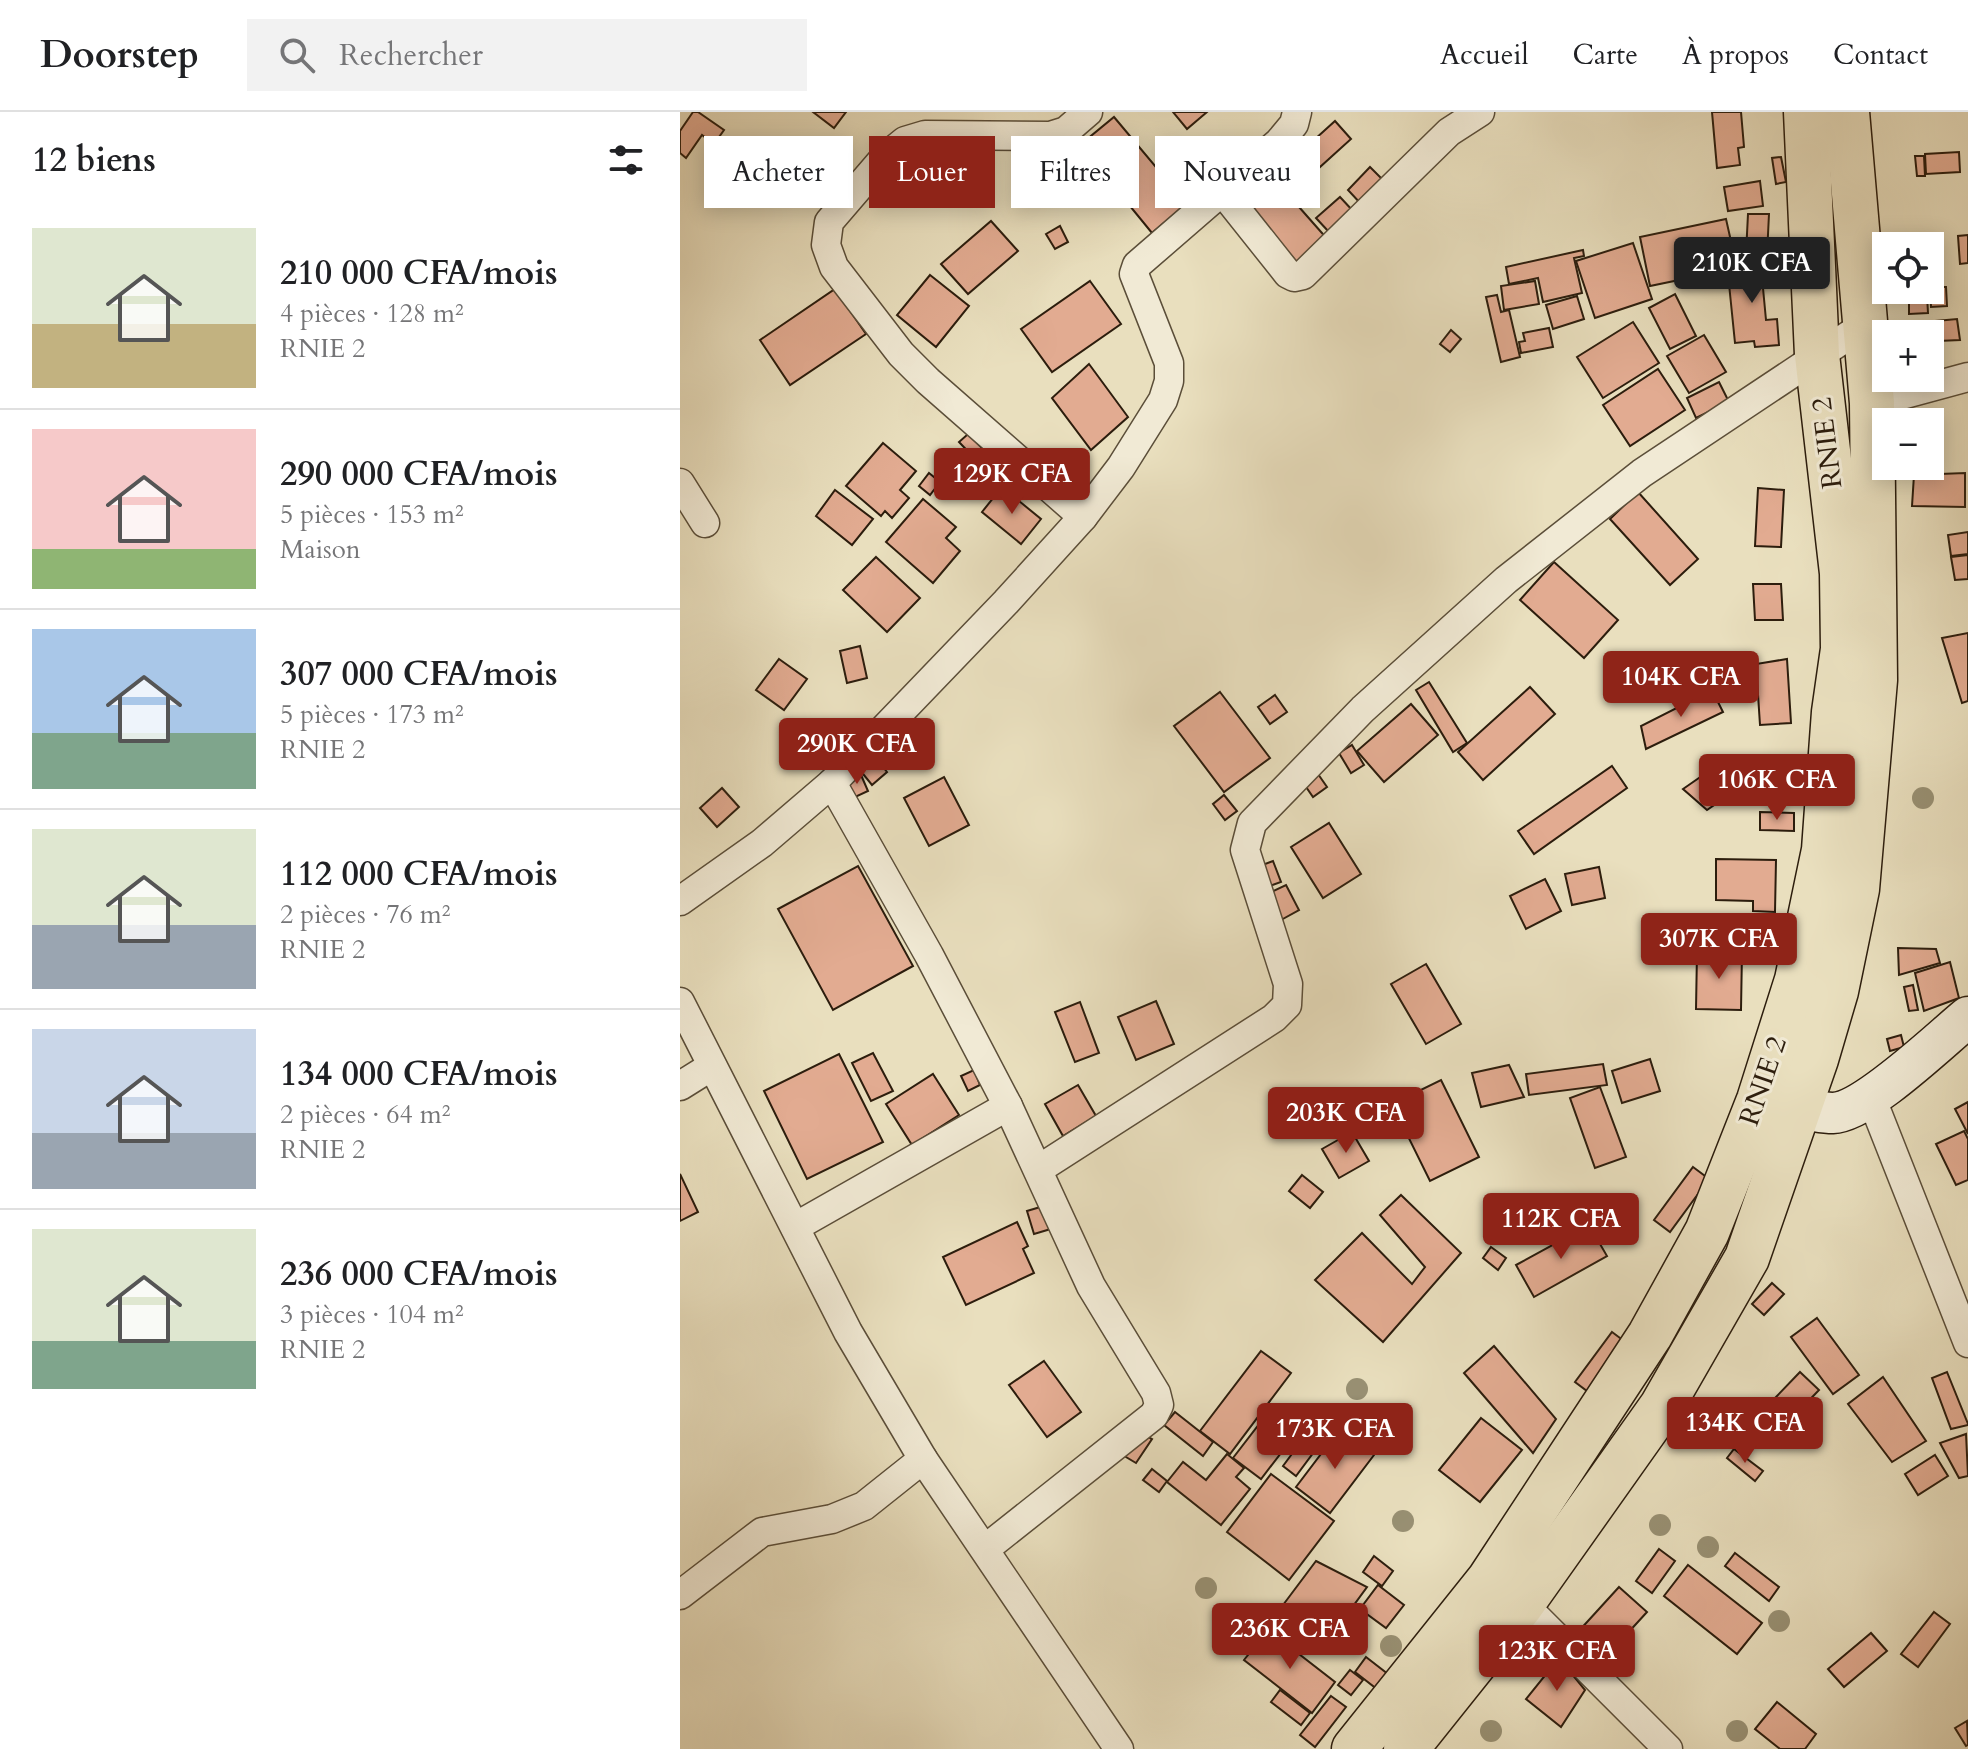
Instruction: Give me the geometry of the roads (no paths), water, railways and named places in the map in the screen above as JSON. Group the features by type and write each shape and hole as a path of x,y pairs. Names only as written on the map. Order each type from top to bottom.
{"highway":[{"name":"RNIE 2","path":"1406,1749 1521,1605 1662,1406 1747,1258 1779,1104 1797,980 1824,850 1834,712 1843,649 1842,573 1817,355 1806,112"},
{"name":"RNIE 2","path":"1354,1749 1489,1580 1650,1335 1779,1104 1836,991 1857,889 1875,680 1872,403 1847,112"}],"main road":[{"path":"1779,1104 1833,1113 1846,1110 1871,1097 1968,1017"}],"street":[{"path":"1083,517 952,405 910,363 834,267 826,245 829,222 884,158 905,141 925,135 1050,136 1066,131 1088,112"},
{"path":"1284,136 1294,124 1297,112"},
{"path":"1236,208 1288,274 1294,277 1303,275 1449,132 1480,112"},
{"path":"680,901 762,843 832,783 1006,602 1083,517 1121,467 1163,400 1169,381 1169,363 1134,274 1137,265 1202,208"},
{"path":"1039,1169 1274,1018 1287,1005 1288,984 1245,850 1252,823 1363,709 1506,580 1642,473 1866,324"},
{"path":"1872,403 1968,377"},
{"path":"680,483 705,523"},
{"path":"832,783 929,955 1039,1169 1091,1286 1156,1393 1159,1405 1154,1415 985,1549"},
{"path":"680,1002 848,1332 923,1459 1119,1749"},
{"path":"680,1086 712,1066"},
{"path":"1871,1097 1968,1343"},
{"path":"795,1227 1008,1106"},
{"path":"680,1595 762,1532 832,1519 864,1506 923,1459"},
{"path":"1521,1605 1668,1749"}]}
